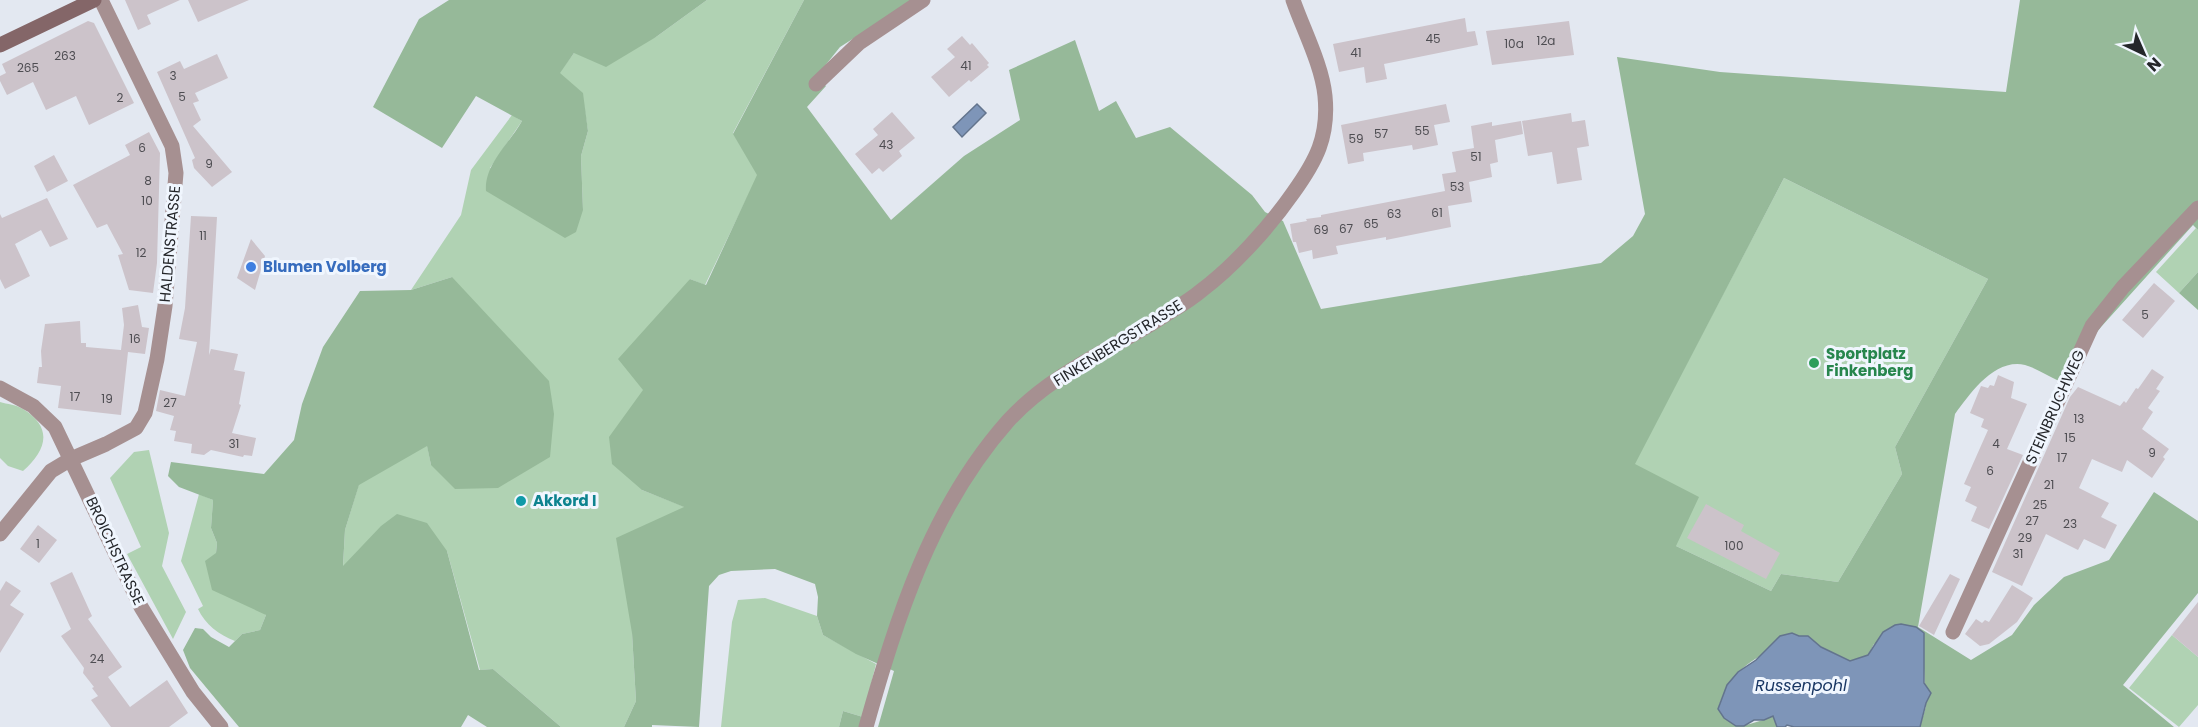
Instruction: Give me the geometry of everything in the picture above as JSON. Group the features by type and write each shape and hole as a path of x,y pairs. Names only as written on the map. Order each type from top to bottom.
{"main road":[{"path":"0,45 94,0"}],"street":[{"name":"HALDENSTRASSE","path":"0,534 51,471 136,428 145,413 157,359 165,306 176,173 172,146 101,0"},
{"path":"816,84 861,41 923,0"},
{"name":"FINKENBERGSTRASSE","path":"866,727 890,640 929,543 970,467 1010,420 1051,383 1201,291 1232,263 1284,206 1309,171 1322,144 1325,95 1319,71 1293,0"},
{"name":"STEINBRUCHWEG","path":"1953,633 2092,326 2123,287 2198,208"},
{"name":"BROICHSTRASSE","path":"0,388 33,406 55,427 141,608 193,692 220,727"}],"green space":[{"path":"449,0 707,0 656,37 606,67 574,53 560,73 583,93 588,131 581,156 583,210 576,232 565,238 486,191 486,181 493,163 522,121 476,96 442,148 373,107 419,19"},
{"path":"707,0 804,0 733,133 758,175 705,285 690,279 643,389 642,490 685,507 632,633 636,701 624,727 561,727 493,669 480,670 447,551 343,567 345,530 359,484 427,445 431,465 452,277 411,290 461,215 471,170 512,115 522,121 490,168 583,210 581,156 588,131 582,93 559,73 574,53 656,37"},
{"path":"804,0 914,0 840,47 816,77 826,86 807,107 891,220 964,156 1020,120 1009,70 1075,40 1099,111 1116,101 1136,138 1170,127 1252,195 1265,212 1283,221 1321,309 1601,263 1633,236 1645,214 1617,57 1720,72 2006,92 2020,0 2198,0 2198,230 2193,225 2101,327 2059,381 2025,365 2014,364 2003,367 1984,379 1955,414 1918,627 1971,660 2012,635 2034,605 2064,577 2109,560 2154,492 2198,521 2198,593 2123,685 2174,727 1920,727 1926,706 1924,633 1874,644 1868,655 1850,661 1821,647 1808,636 1753,660 1732,680 1718,709 1736,726 1773,716 1777,727 878,727 894,671 856,654 823,635 817,616 818,597 815,584 775,569 731,571 719,575 709,586 699,727 652,725 652,727 624,727 636,701 632,633 616,538 684,507 642,490 612,464 609,437 643,390 618,359 690,279 706,285 757,175 733,134","holes":["1784,178 1988,279 1895,447 1902,474 1838,582 1781,574 1771,591 1676,546 1699,497 1635,464"]},
{"name":"Sportplatz Finkenberg","path":"1784,178 1988,279 1895,447 1902,474 1838,582 1781,574 1771,591 1676,546 1634,464"},
{"path":"2196,228 2198,230 2198,272 2179,293 2156,272"},
{"path":"2198,272 2198,310 2179,293"},
{"path":"452,277 549,381 554,414 550,457 498,488 455,489 431,465 427,446 359,485 345,530 343,566 381,526 397,514 427,523 447,551 479,670 493,669 561,727 487,727 468,715 461,727 239,727 190,668 183,650 195,628 203,629 211,637 229,647 242,634 260,630 266,615 212,590 205,561 216,553 217,543 211,528 213,500 179,487 168,476 171,462 264,474 294,440 302,404 323,347 360,291 411,290"},
{"path":"0,402 23,409 33,416 43,432 41,448 37,456 23,471 8,466 0,458"},
{"path":"149,450 169,533 162,566 186,612 173,639 127,554 141,547 110,478 134,452"},
{"path":"199,494 213,500 211,528 217,543 216,553 266,615 260,630 242,634 235,641 223,636 204,619 198,609 203,606 181,561"},
{"path":"765,598 817,616 823,635 876,664 863,717 843,711 839,727 721,727 732,622 738,600"},
{"path":"2172,635 2198,657 2198,705 2179,727 2129,688"},
{"path":"843,711 863,717 860,727 839,727"}],"water":[{"path":"977,104 986,113 962,137 953,127"},
{"name":"Russenpohl","path":"1901,624 1916,627 1924,633 1924,683 1931,693 1920,727 1794,727 1787,725 1777,727 1773,716 1764,720 1754,720 1744,726 1736,726 1724,718 1718,709 1727,685 1738,672 1756,660 1780,636 1792,633 1808,636 1821,647 1850,661 1868,655 1883,632"}],"building":[{"path":"125,0 180,0 147,15 151,24 138,30"},
{"path":"188,0 249,0 198,22"},
{"path":"1465,18 1467,32 1475,31 1478,45 1384,64 1387,79 1366,83 1364,67 1339,72 1333,44"},
{"path":"88,21 94,23 134,103 89,125 76,96 46,110 33,82 7,95 0,81 0,76 6,73 2,64"},
{"path":"1569,21 1574,55 1492,65 1486,31"},
{"path":"962,36 970,45 972,43 989,63 987,65 989,67 949,97 931,77 955,57 947,49"},
{"path":"217,54 228,78 195,93 199,101 193,103 201,120 193,126 232,172 212,187 194,168 192,160 195,158 157,72 180,61 184,69"},
{"path":"1446,104 1450,122 1434,125 1438,145 1413,150 1412,145 1363,153 1364,161 1348,164 1341,125"},
{"path":"892,112 915,138 899,151 902,156 883,172 879,168 872,174 855,154 878,135 873,129"},
{"path":"1571,113 1572,122 1585,120 1589,146 1577,148 1582,180 1557,184 1552,152 1528,156 1522,121"},
{"path":"1521,121 1523,134 1495,140 1498,162 1490,164 1492,177 1469,182 1472,202 1448,206 1451,227 1386,240 1386,237 1336,246 1338,254 1313,259 1312,250 1299,253 1296,242 1293,242 1290,224 1321,217 1321,215 1445,191 1442,174 1456,172 1452,152 1474,148 1471,126 1492,122 1492,126"},
{"path":"149,132 160,153 157,263 153,293 129,290 118,255 123,254 107,224 97,228 73,185 130,155 125,145"},
{"path":"54,155 68,181 47,192 34,166"},
{"path":"47,198 68,239 50,247 41,230 15,244 30,276 5,289 0,279 0,214 2,218"},
{"path":"191,216 217,217 209,355 211,349 238,354 234,370 245,372 239,404 241,405 232,433 256,438 252,456 244,455 243,457 211,450 204,455 191,453 192,444 174,441 176,431 170,430 174,416 156,411 160,390 185,396 197,342 179,339 185,308"},
{"path":"251,239 265,256 255,290 237,278"},
{"path":"2154,283 2175,301 2143,338 2122,320"},
{"path":"138,305 142,327 149,328 145,354 128,352 121,415 58,408 61,386 37,383 39,367 42,367 41,351 45,324 80,321 81,343 86,343 86,347 121,350 124,325 122,308"},
{"path":"2152,369 2164,377 2156,389 2160,391 2148,408 2153,412 2142,429 2169,449 2163,457 2165,459 2152,478 2127,460 2122,472 2092,459 2079,488 2109,503 2101,517 2117,525 2105,549 2084,539 2078,550 2046,534 2022,586 1992,572 2070,397 2078,387 2120,406 2124,401 2126,403"},
{"path":"1998,375 2014,382 2011,398 2027,404 2007,449 2023,455 1989,529 1971,521 1977,507 1965,501 1971,487 1964,484 1988,430 1981,427 1984,419 1970,413 1981,386 1988,388 1990,385 1994,386"},
{"path":"1706,504 1744,525 1741,531 1780,553 1766,579 1687,538"},
{"path":"38,525 57,540 39,563 20,549"},
{"path":"72,572 92,616 88,619 122,667 108,677 130,707 167,680 188,713 169,727 111,727 91,700 98,696 83,673 84,668 61,636 71,629 50,583"},
{"path":"1950,574 1960,579 1934,635 1919,626"},
{"path":"6,581 21,591 10,605 24,614 0,653 0,591"},
{"path":"2012,585 2033,598 2017,622 1989,644 1980,646 1965,634 1976,619 1982,623 1985,620 1989,622"},
{"path":"2198,602 2198,657 2172,635"}],"place":[{"name":"Blumen Volberg","path":"251,267"},
{"name":"Sportplatz Finkenberg","path":"1814,363"},
{"name":"Akkord I","path":"521,501"}]}
